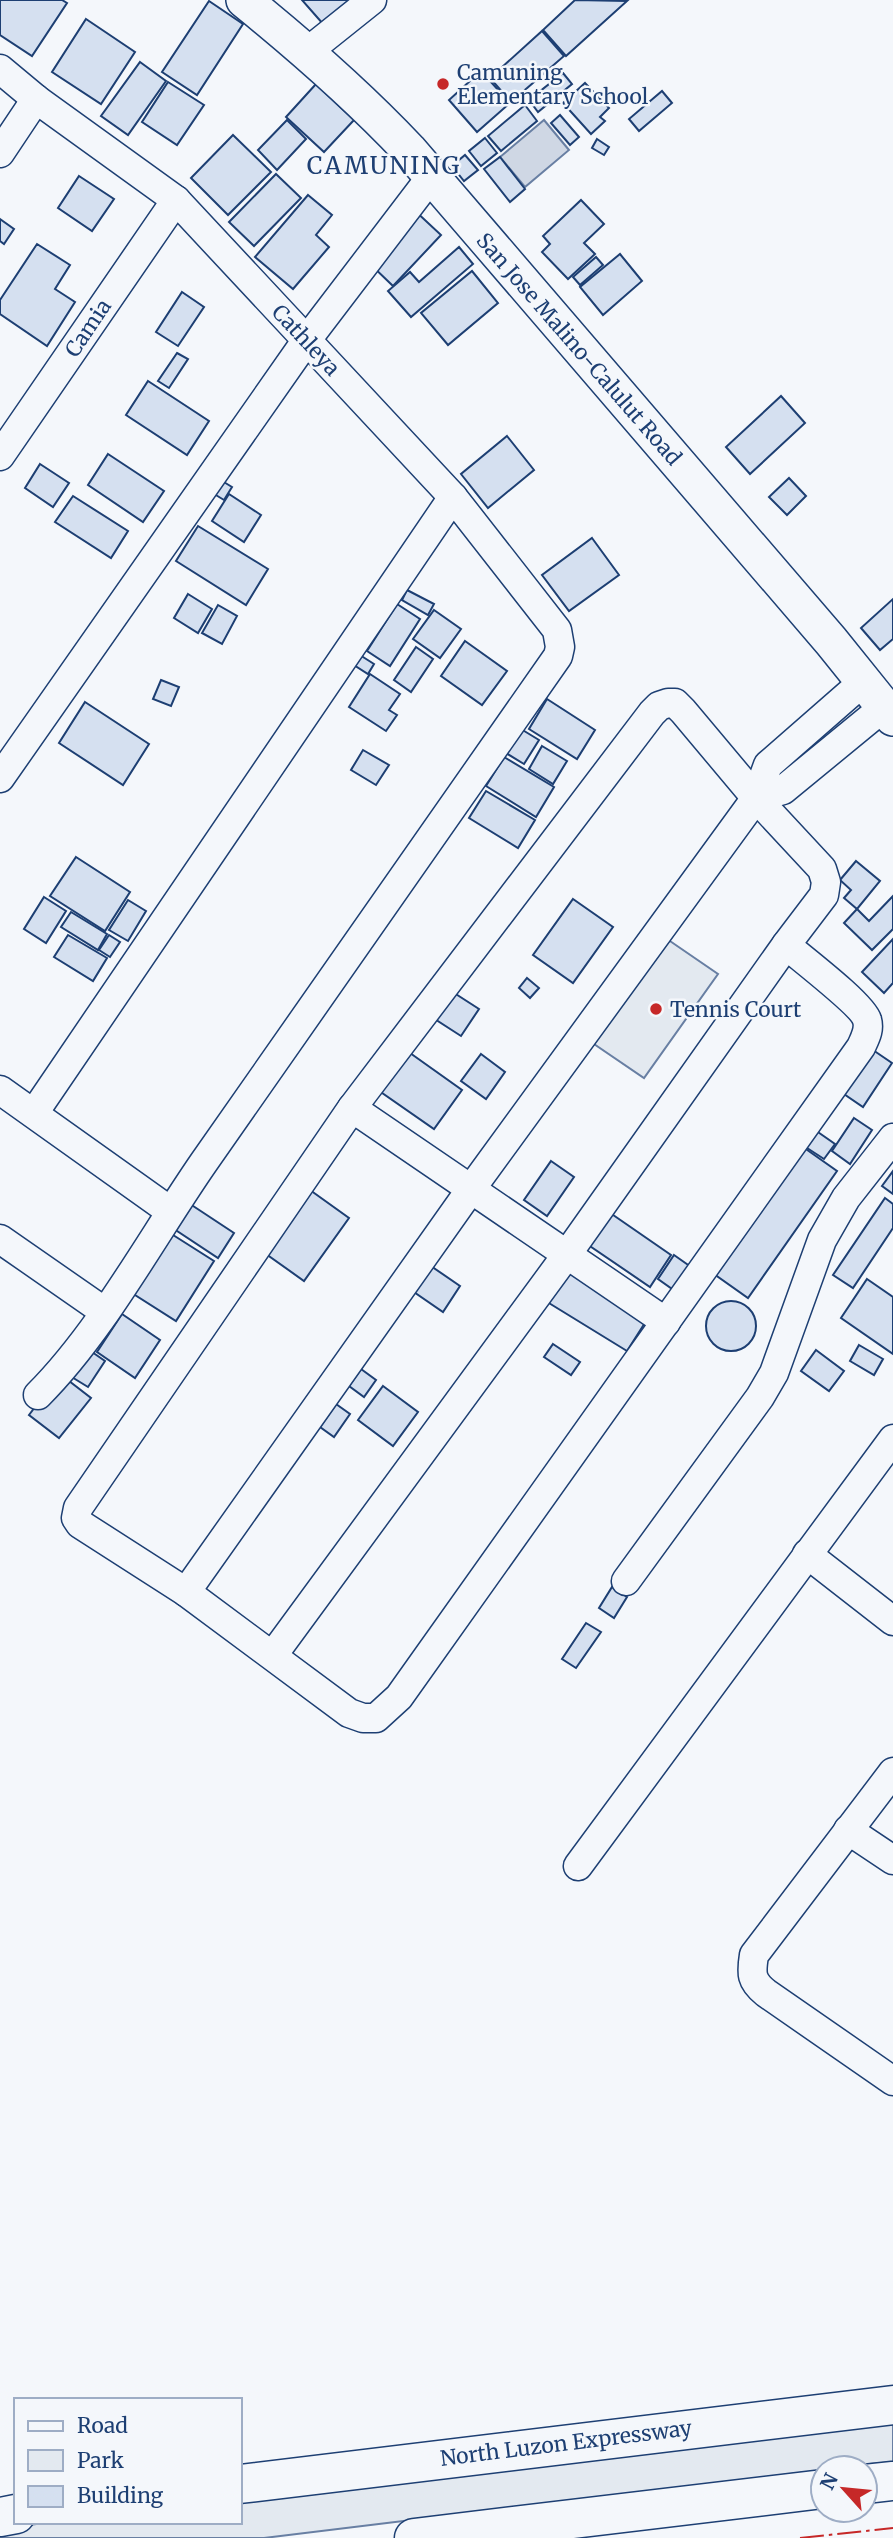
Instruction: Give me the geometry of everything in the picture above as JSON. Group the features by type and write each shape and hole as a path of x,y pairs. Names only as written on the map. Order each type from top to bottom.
{"highway":[{"name":"North Luzon Expressway","path":"242,2484 893,2404"},
{"path":"414,2538 809,2491"}],"main road":[{"name":"San Jose Malino-Calulut Road","path":"244,0 307,52 383,123 432,177 831,641 880,702"}],"street":[{"path":"307,52 372,0"},
{"name":"Cathleya","path":"0,69 36,99 176,200 453,497 557,630 560,639 558,656 170,1211"},
{"path":"0,153 36,99"},
{"path":"0,778 306,341 432,177"},
{"name":"Camia","path":"0,456 176,200"},
{"path":"34,1113 453,497"},
{"path":"186,1592 471,1188 756,798 768,765 805,730 880,702"},
{"path":"756,798 783,790 828,753 880,702"},
{"path":"273,1656 568,1253 786,945 824,895 826,882 822,869 756,798 675,703 659,706 352,1108 91,1487 78,1508 76,1518 80,1524 186,1592 349,1713 363,1718 376,1718 385,1712 399,1697 861,1046 868,1031 867,1018 786,945"},
{"path":"805,730 828,753"},
{"path":"0,1090 170,1211 105,1312 38,1395"},
{"path":"352,1108 666,1322"},
{"path":"626,1581 760,1397 774,1373 822,1240 846,1198 893,1138"},
{"path":"0,1239 105,1312"},
{"path":"578,1866 893,1439"},
{"path":"807,1554 893,1621"},
{"path":"893,1772 754,1955 751,1974 754,1983 766,1993 893,2081"},
{"path":"848,1830 893,1860"}],"green space":[{"name":"Tennis Court","path":"667,939 718,974 644,1078 594,1044"},
{"path":"893,2414 893,2462 879,2463 879,2454 809,2454 809,2472 264,2538 0,2538 0,2529 36,2524 242,2524 242,2497"}],"shaded area":[{"path":"544,120 569,150 525,187 500,157"}],"building":[{"path":"0,0 62,0 67,3 32,56 0,35"},
{"path":"302,0 354,0 324,25"},
{"path":"575,0 627,1 566,56 543,30"},
{"path":"209,1 243,24 197,95 162,72"},
{"path":"86,19 135,52 101,104 52,72"},
{"path":"542,31 564,56 511,102 490,78"},
{"path":"140,62 166,81 128,135 101,116"},
{"path":"481,71 510,103 477,132 449,100"},
{"path":"563,73 572,84 538,112 529,100"},
{"path":"168,82 204,105 177,145 142,122"},
{"path":"585,83 609,108 600,117 605,121 591,134 563,103"},
{"path":"316,84 354,120 324,152 286,117"},
{"path":"662,91 672,103 639,131 629,119"},
{"path":"525,105 537,121 501,151 488,136"},
{"path":"560,115 579,137 570,145 551,123"},
{"path":"287,120 306,139 277,170 258,150"},
{"path":"233,135 271,172 228,215 191,178"},
{"path":"485,138 497,153 481,166 469,151"},
{"path":"597,139 609,147 604,155 592,148"},
{"path":"465,155 478,170 464,181 452,166"},
{"path":"500,157 525,189 510,202 484,169"},
{"path":"276,174 301,198 254,246 229,222"},
{"path":"79,176 114,199 92,231 58,208"},
{"path":"308,195 332,215 316,235 329,247 293,289 255,257"},
{"path":"581,200 604,224 584,243 595,254 568,279 542,252 550,244 543,236"},
{"path":"412,208 441,235 393,286 368,262"},
{"path":"0,219 14,229 4,244 0,241"},
{"path":"37,244 70,265 55,289 75,302 47,346 0,314 0,300"},
{"path":"459,247 473,264 411,317 388,291 410,272 419,282"},
{"path":"620,254 642,281 603,315 580,287"},
{"path":"596,257 603,265 580,285 573,277"},
{"path":"472,271 498,303 448,345 421,313"},
{"path":"182,292 204,307 178,346 156,332"},
{"path":"177,353 188,359 169,388 158,381"},
{"path":"148,381 209,421 187,455 126,415"},
{"path":"781,396 805,423 750,474 726,447"},
{"path":"507,436 534,470 488,508 461,474"},
{"path":"108,454 164,491 143,522 88,485"},
{"path":"40,464 69,483 53,507 25,488"},
{"path":"214,476 232,487 224,500 206,489"},
{"path":"789,478 806,496 787,515 769,497"},
{"path":"229,494 261,515 244,542 212,521"},
{"path":"73,496 128,531 111,558 55,522"},
{"path":"198,526 268,569 246,605 176,561"},
{"path":"592,538 619,575 569,611 542,575"},
{"path":"407,590 434,604 428,615 402,600"},
{"path":"188,594 212,609 198,633 174,618"},
{"path":"893,599 893,639 880,650 861,628"},
{"path":"397,604 420,619 390,666 367,651"},
{"path":"218,605 237,616 222,644 202,633"},
{"path":"434,610 461,629 440,658 413,639"},
{"path":"465,641 507,671 482,705 441,676"},
{"path":"416,647 433,659 411,692 394,680"},
{"path":"352,650 374,664 368,674 346,660"},
{"path":"370,674 400,694 389,710 397,715 386,731 349,707"},
{"path":"161,680 179,687 171,706 153,699"},
{"path":"547,699 595,730 577,759 529,729"},
{"path":"85,702 149,744 123,785 59,743"},
{"path":"516,726 539,740 524,764 501,750"},
{"path":"542,746 567,761 553,784 529,769"},
{"path":"363,750 389,765 376,785 351,770"},
{"path":"504,757 554,787 536,817 486,786"},
{"path":"486,791 535,820 518,848 469,818"},
{"path":"76,857 130,892 105,931 50,896"},
{"path":"856,861 880,881 857,909 844,898 851,890 840,880"},
{"path":"893,896 893,929 872,950 844,923 857,909 869,921"},
{"path":"44,897 66,911 46,943 24,929"},
{"path":"573,899 613,927 573,983 533,955"},
{"path":"128,900 146,911 128,941 109,930"},
{"path":"71,912 107,934 98,950 61,927"},
{"path":"68,935 107,958 93,981 54,957"},
{"path":"109,935 120,942 110,957 99,950"},
{"path":"893,939 893,983 884,993 862,972"},
{"path":"527,978 539,988 530,998 519,988"},
{"path":"448,989 479,1009 461,1036 430,1016"},
{"path":"403,1048 462,1090 434,1129 375,1088"},
{"path":"870,1048 892,1063 863,1107 841,1092"},
{"path":"481,1054 505,1072 486,1099 461,1081"},
{"path":"854,1118 872,1130 850,1164 832,1151"},
{"path":"815,1130 835,1144 824,1159 804,1146"},
{"path":"803,1147 837,1171 748,1298 714,1274"},
{"path":"551,1161 574,1177 547,1216 524,1200"},
{"path":"893,1171 893,1194 882,1186"},
{"path":"303,1185 349,1218 304,1281 259,1249"},
{"path":"181,1198 234,1233 218,1258 165,1223"},
{"path":"885,1198 893,1204 893,1228 853,1288 833,1275"},
{"path":"603,1208 671,1255 650,1287 581,1240"},
{"path":"162,1228 214,1261 176,1321 124,1288"},
{"path":"674,1255 691,1267 675,1291 658,1279"},
{"path":"428,1264 460,1286 443,1312 411,1290"},
{"path":"565,1266 648,1318 627,1351 544,1300"},
{"path":"867,1279 893,1297 893,1354 841,1318"},
{"path":"731,1301 749,1308 756,1326 749,1344 731,1351 713,1344 706,1326 713,1308"},
{"path":"122,1314 160,1340 135,1378 97,1352"},
{"path":"553,1344 580,1362 571,1375 544,1357"},
{"path":"859,1345 883,1359 874,1375 850,1361"},
{"path":"816,1350 844,1371 829,1391 801,1371"},
{"path":"92,1352 105,1361 88,1387 62,1371"},
{"path":"361,1369 376,1380 364,1397 349,1386"},
{"path":"60,1374 91,1398 59,1438 29,1415"},
{"path":"383,1386 418,1412 393,1446 358,1420"},
{"path":"336,1404 350,1414 334,1437 320,1427"},
{"path":"612,1587 627,1597 614,1618 599,1608"},
{"path":"586,1623 601,1632 576,1668 562,1659"}],"power":[{"path":"800,2538 893,2528"}],"place":[{"name":"Camuning Elementary School","path":"443,84"},
{"name":"Tennis Court","path":"656,1009"}],"district":[{"name":"CAMUNING","path":"384,165"}]}
